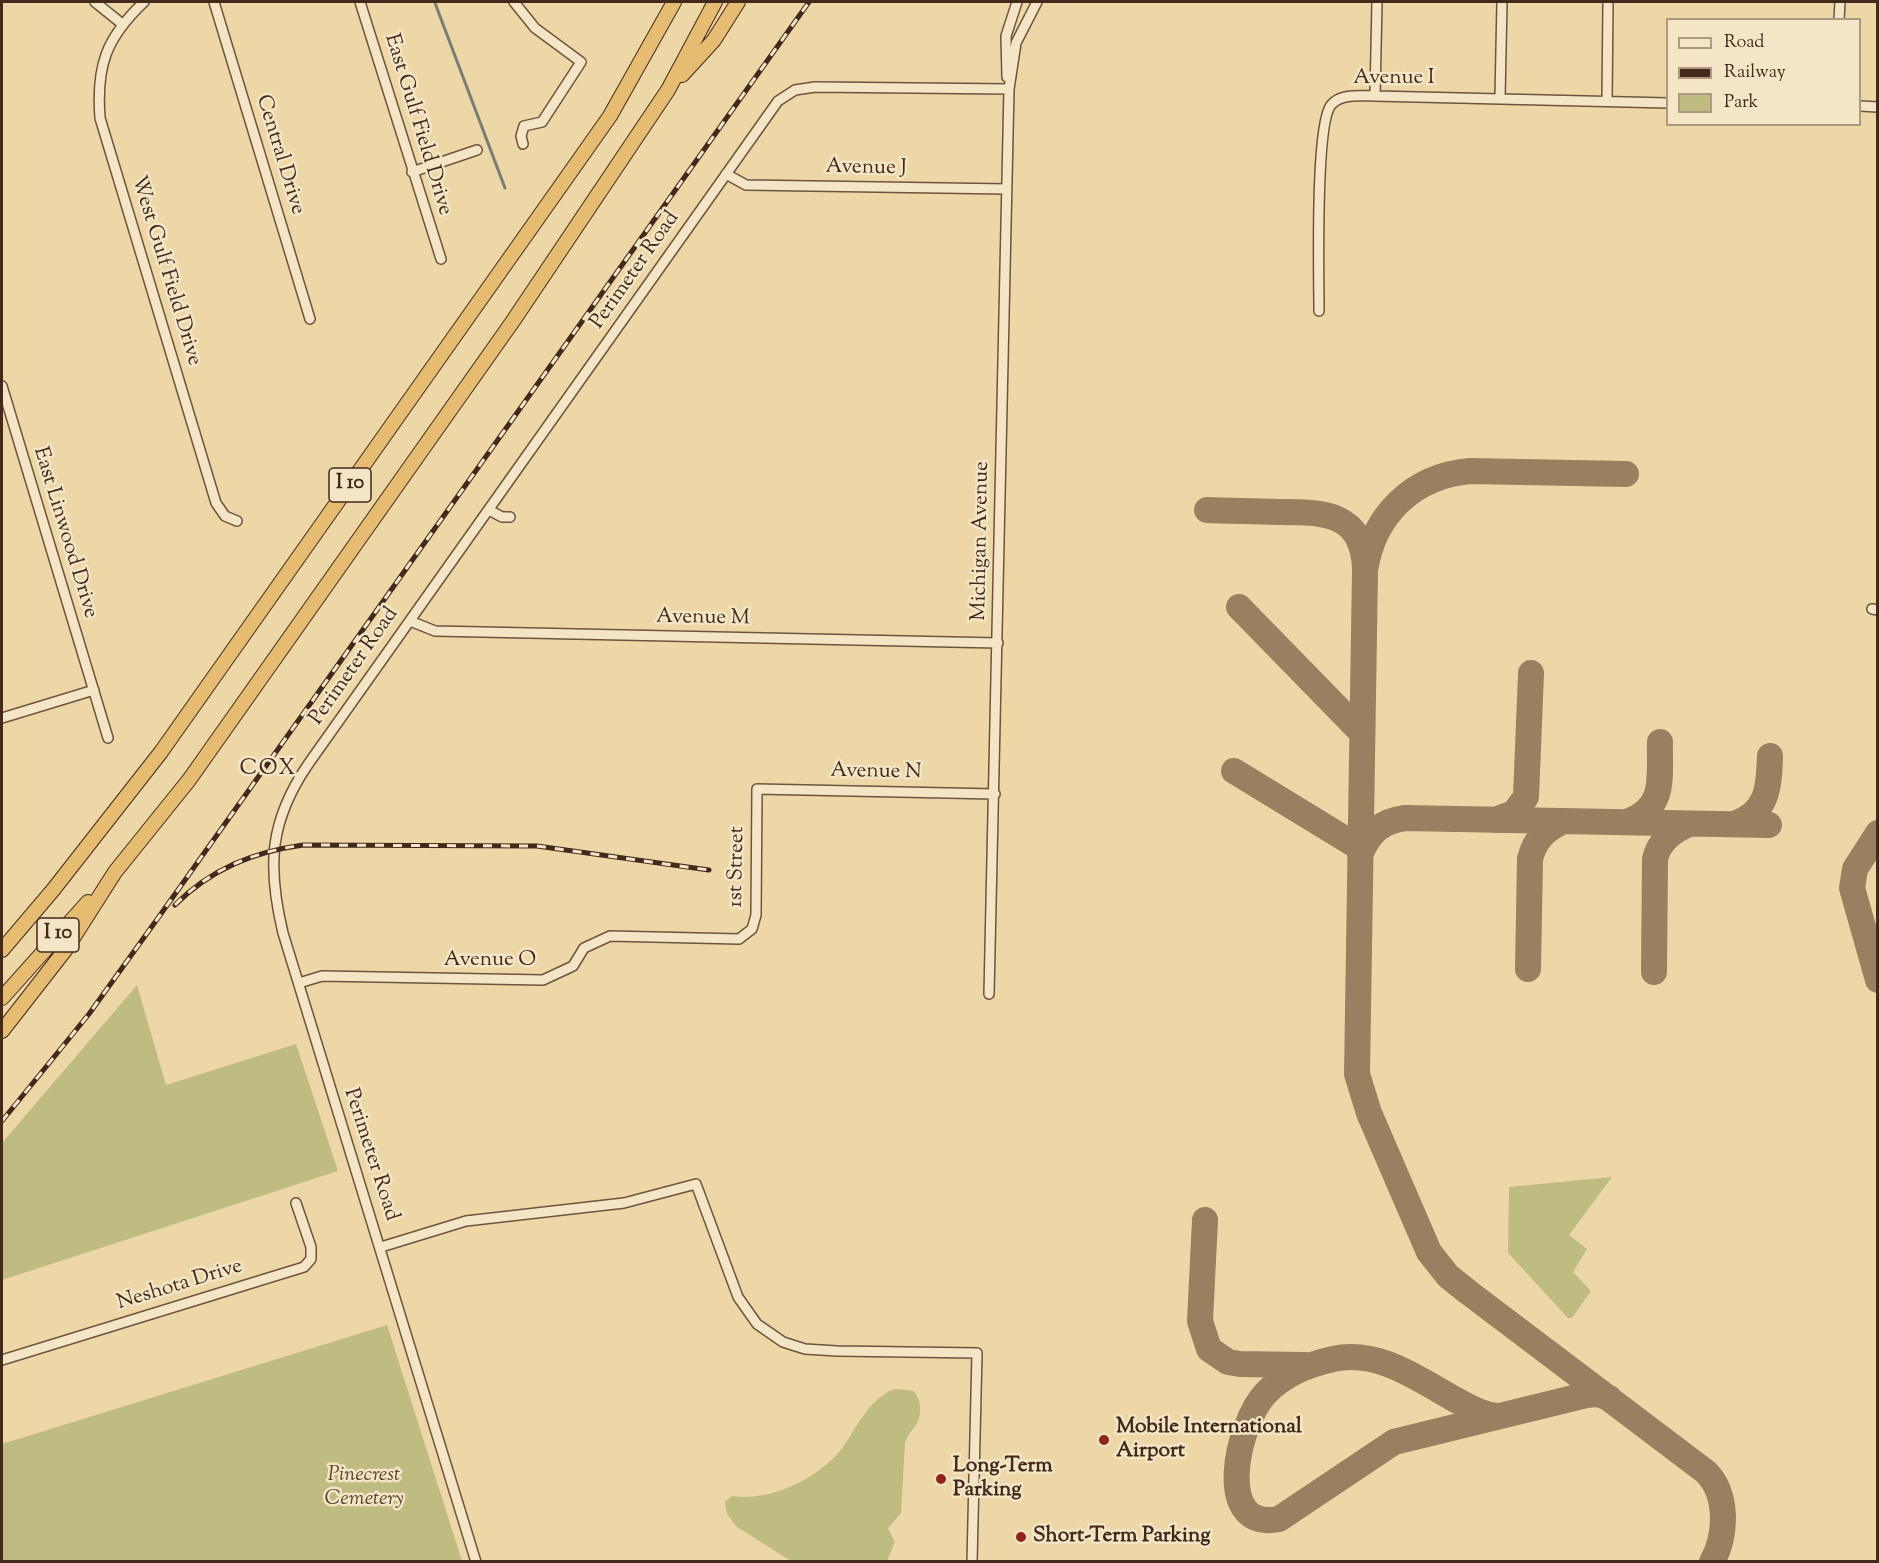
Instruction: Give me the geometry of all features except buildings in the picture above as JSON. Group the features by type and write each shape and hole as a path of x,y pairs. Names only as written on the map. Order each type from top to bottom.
{"highway":[{"name":"I 10","path":"2,950 53,890 161,752 610,116 674,2"},
{"name":"I 10","path":"2,998 115,872 195,771 513,321 668,90 715,2"},
{"path":"668,90 714,40 738,2"},
{"path":"2,1031 66,949 115,872"}],"street":[{"path":"95,2 121,23 144,2"},
{"name":"Central Drive","path":"214,2 310,319"},
{"name":"East Gulf Field Drive","path":"360,2 441,259"},
{"path":"514,2 535,28 581,62 542,122 524,126 521,136 523,144"},
{"name":"Michigan Avenue","path":"1009,88 1005,59 1006,36 1017,2"},
{"name":"Michigan Avenue","path":"989,994 1009,88 1016,43 1037,2"},
{"path":"1375,96 1377,2"},
{"path":"1500,98 1502,2"},
{"path":"1607,101 1608,2"},
{"path":"1839,18 1840,2"},
{"name":"West Gulf Field Drive","path":"121,23 108,50 97,88 100,118 216,503 225,516 237,520"},
{"name":"Perimeter Road","path":"476,1562 275,898 272,868 276,828 282,810 300,775 769,111 783,97 795,90 815,87 1009,88"},
{"name":"Avenue I","path":"1318,311 1322,141 1327,112 1331,105 1343,97 1500,98 1666,103"},
{"path":"1861,106 1878,107"},
{"path":"412,172 477,150"},
{"name":"Avenue J","path":"726,174 746,185 1007,189"},
{"name":"East Linwood Drive","path":"2,386 108,738"},
{"path":"489,510 502,518 510,517"},
{"name":"Avenue M","path":"410,621 435,631 457,632 998,643"},
{"path":"2,718 94,690"},
{"name":"Avenue N","path":"757,789 995,794"},
{"name":"1st Street","path":"739,939 752,929 756,915 757,789"},
{"name":"Avenue O","path":"299,983 322,976 543,980 573,966 584,948 610,936 739,939"},
{"path":"381,1247 466,1221 606,1206 696,1184 738,1297 757,1324 783,1342 805,1349 837,1351 977,1353 972,1562"},
{"name":"Neshota Drive","path":"2,1360 304,1267 311,1259 311,1247 296,1203"}],"green space":[{"path":"137,985 166,1085 296,1044 338,1171 2,1280 2,1143"},
{"path":"1612,1177 1569,1235 1587,1249 1573,1272 1591,1291 1572,1318 1568,1318 1508,1253 1509,1187"},
{"name":"Pinecrest Cemetery","path":"387,1325 462,1561 2,1561 2,1444"},
{"path":"894,1389 913,1391 918,1397 920,1411 919,1420 905,1443 901,1513 888,1528 895,1542 887,1561 791,1561 737,1527 727,1514 725,1502 732,1496 761,1496 805,1480 830,1462 877,1400"}],"waterway":[{"path":"435,3 505,188"}],"taxiway":[{"path":"1626,474 1470,471 1449,474 1414,490 1399,502 1377,532 1369,551 1365,571 1357,1074 1369,1113 1429,1252 1448,1276 1706,1472 1713,1481 1722,1503 1723,1515 1720,1540 1712,1562"},
{"path":"1207,510 1309,513 1337,519 1348,525 1356,535 1362,549 1365,568"},
{"path":"1239,607 1362,733"},
{"path":"1495,820 1514,813 1526,797 1531,673"},
{"path":"1627,822 1649,809 1655,800 1660,779 1660,742"},
{"path":"1734,824 1754,813 1760,806 1767,788 1770,756"},
{"path":"1234,771 1360,848"},
{"path":"1360,855 1367,840 1377,829 1389,822 1405,818 1769,825"},
{"path":"1528,969 1530,859 1542,836 1563,821"},
{"path":"1654,972 1655,859 1667,837 1689,824"},
{"path":"1878,833 1855,869 1852,888 1878,980"},
{"path":"1205,1220 1200,1321 1209,1349 1228,1362 1305,1365"},
{"path":"1498,1416 1476,1410 1413,1375 1382,1362 1350,1357 1323,1361 1296,1371 1280,1381 1265,1394 1255,1408 1240,1450 1237,1472 1238,1493 1245,1509 1258,1519 1279,1519 1394,1442 1586,1395 1598,1394 1609,1398"}],"railway":[{"path":"2,1121 89,1014 809,2"},
{"path":"175,905 203,881 234,864 267,852 303,845 537,846 709,870"}],"place":[{"name":"Mobile International Airport","path":"1104,1440"},
{"name":"Long-Term Parking","path":"941,1479"},
{"name":"Short-Term Parking","path":"1021,1537"}],"district":[{"name":"COX","path":"268,770"}]}
